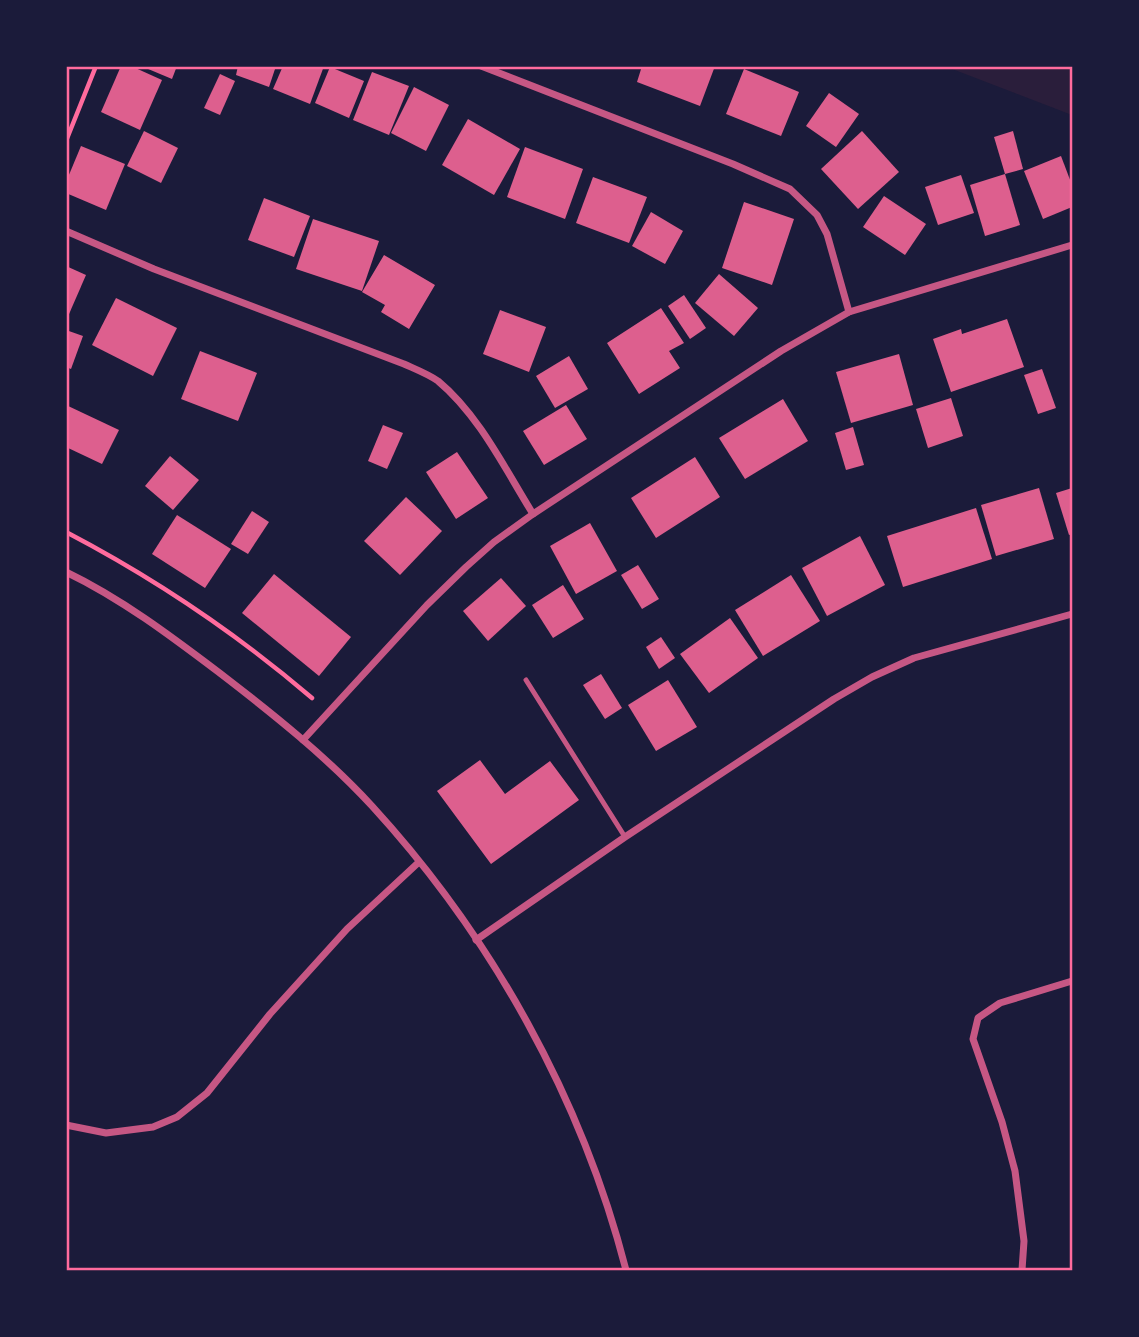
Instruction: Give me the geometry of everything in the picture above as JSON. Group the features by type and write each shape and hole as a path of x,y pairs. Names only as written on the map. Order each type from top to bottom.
{"street":[{"path":"481,66 790,189 817,215 827,234 849,312"},
{"path":"66,231 155,269 404,364 436,379 474,421 533,514"},
{"path":"303,740 427,605 494,542 781,351 849,312 1073,245"},
{"path":"66,572 158,628 303,740 371,805 419,862 476,940 516,1001 562,1090 583,1138 626,1270"},
{"path":"476,940 625,837 834,699 892,666 1073,614"},
{"path":"66,1125 106,1133 153,1126 177,1117 207,1093 270,1014 347,929 419,862"},
{"path":"1022,1270 1024,1241 1015,1171 1002,1122 973,1039 978,1018 1000,1003 1073,981"}],"lane":[{"path":"526,680 625,837"}],"path":[{"path":"66,141 96,66"},
{"path":"66,532 201,612 258,652 330,713"}],"shaded area":[{"path":"947,67 1072,67 1072,115"}],"building":[{"path":"121,66 131,66 162,80 140,130 101,112"},
{"path":"141,66 177,66 172,79"},
{"path":"238,66 276,66 269,87 236,75"},
{"path":"283,66 324,66 310,104 273,89"},
{"path":"642,66 715,66 700,106 637,82"},
{"path":"330,67 364,81 349,118 315,103"},
{"path":"744,69 799,92 781,136 726,114"},
{"path":"372,72 409,86 389,135 353,120"},
{"path":"220,74 235,81 220,115 204,108"},
{"path":"414,87 449,105 426,151 391,133"},
{"path":"829,93 859,114 836,147 806,126"},
{"path":"468,119 520,149 494,195 442,165"},
{"path":"144,131 178,148 161,183 127,166"},
{"path":"862,131 899,172 858,209 821,169"},
{"path":"1013,131 1023,169 1005,174 994,137"},
{"path":"81,146 125,164 106,210 66,193 66,182"},
{"path":"525,147 583,169 565,219 507,197"},
{"path":"1061,156 1072,185 1072,207 1043,219 1024,171"},
{"path":"1005,174 1020,225 985,236 970,185"},
{"path":"961,175 974,213 938,225 925,187"},
{"path":"593,177 647,197 629,243 576,223"},
{"path":"884,196 926,224 905,255 863,227"},
{"path":"264,198 310,216 294,257 248,240"},
{"path":"744,202 794,219 772,285 722,268"},
{"path":"651,212 683,231 665,264 632,246"},
{"path":"313,219 379,241 362,291 296,269"},
{"path":"384,255 435,285 409,329 381,312 385,305 362,292"},
{"path":"66,266 86,275 66,321"},
{"path":"719,274 758,308 734,336 695,303"},
{"path":"684,295 706,328 690,339 668,306"},
{"path":"116,298 177,328 153,376 92,345"},
{"path":"661,308 684,343 669,351 680,368 639,394 607,343"},
{"path":"500,310 546,327 529,372 483,354"},
{"path":"1007,319 1024,367 951,392 933,339 961,329 962,334"},
{"path":"66,330 83,336 71,369 66,367"},
{"path":"200,351 257,373 238,421 181,399"},
{"path":"899,354 913,405 851,423 836,372"},
{"path":"569,356 588,389 555,408 536,376"},
{"path":"1042,369 1056,408 1038,414 1024,375"},
{"path":"951,398 963,436 928,448 916,409"},
{"path":"783,399 808,441 745,479 719,438"},
{"path":"66,405 119,430 102,464 66,447"},
{"path":"566,405 587,439 544,465 523,431"},
{"path":"383,425 403,433 387,469 368,461"},
{"path":"853,427 864,465 846,470 835,433"},
{"path":"457,452 488,498 456,519 426,472"},
{"path":"170,456 199,480 173,510 145,486"},
{"path":"695,457 720,497 656,538 631,498"},
{"path":"1039,488 1054,539 996,556 981,505"},
{"path":"1072,488 1072,534 1069,535 1056,493"},
{"path":"406,497 442,531 400,575 364,541"},
{"path":"976,508 992,559 903,587 887,536"},
{"path":"252,511 269,522 248,554 231,544"},
{"path":"177,515 231,549 205,588 152,554"},
{"path":"590,523 617,571 576,594 550,546"},
{"path":"860,536 885,585 827,616 802,568"},
{"path":"638,565 659,599 642,609 621,575"},
{"path":"274,574 351,637 319,676 242,613"},
{"path":"791,575 820,621 763,656 735,610"},
{"path":"501,578 526,606 488,641 463,611"},
{"path":"563,585 584,619 553,638 532,605"},
{"path":"730,618 758,658 709,693 680,654"},
{"path":"661,637 675,658 659,669 646,647"},
{"path":"601,674 622,708 605,719 583,685"},
{"path":"668,680 697,727 656,751 628,705"},
{"path":"480,760 505,794 550,761 579,800 491,864 437,791"}]}
